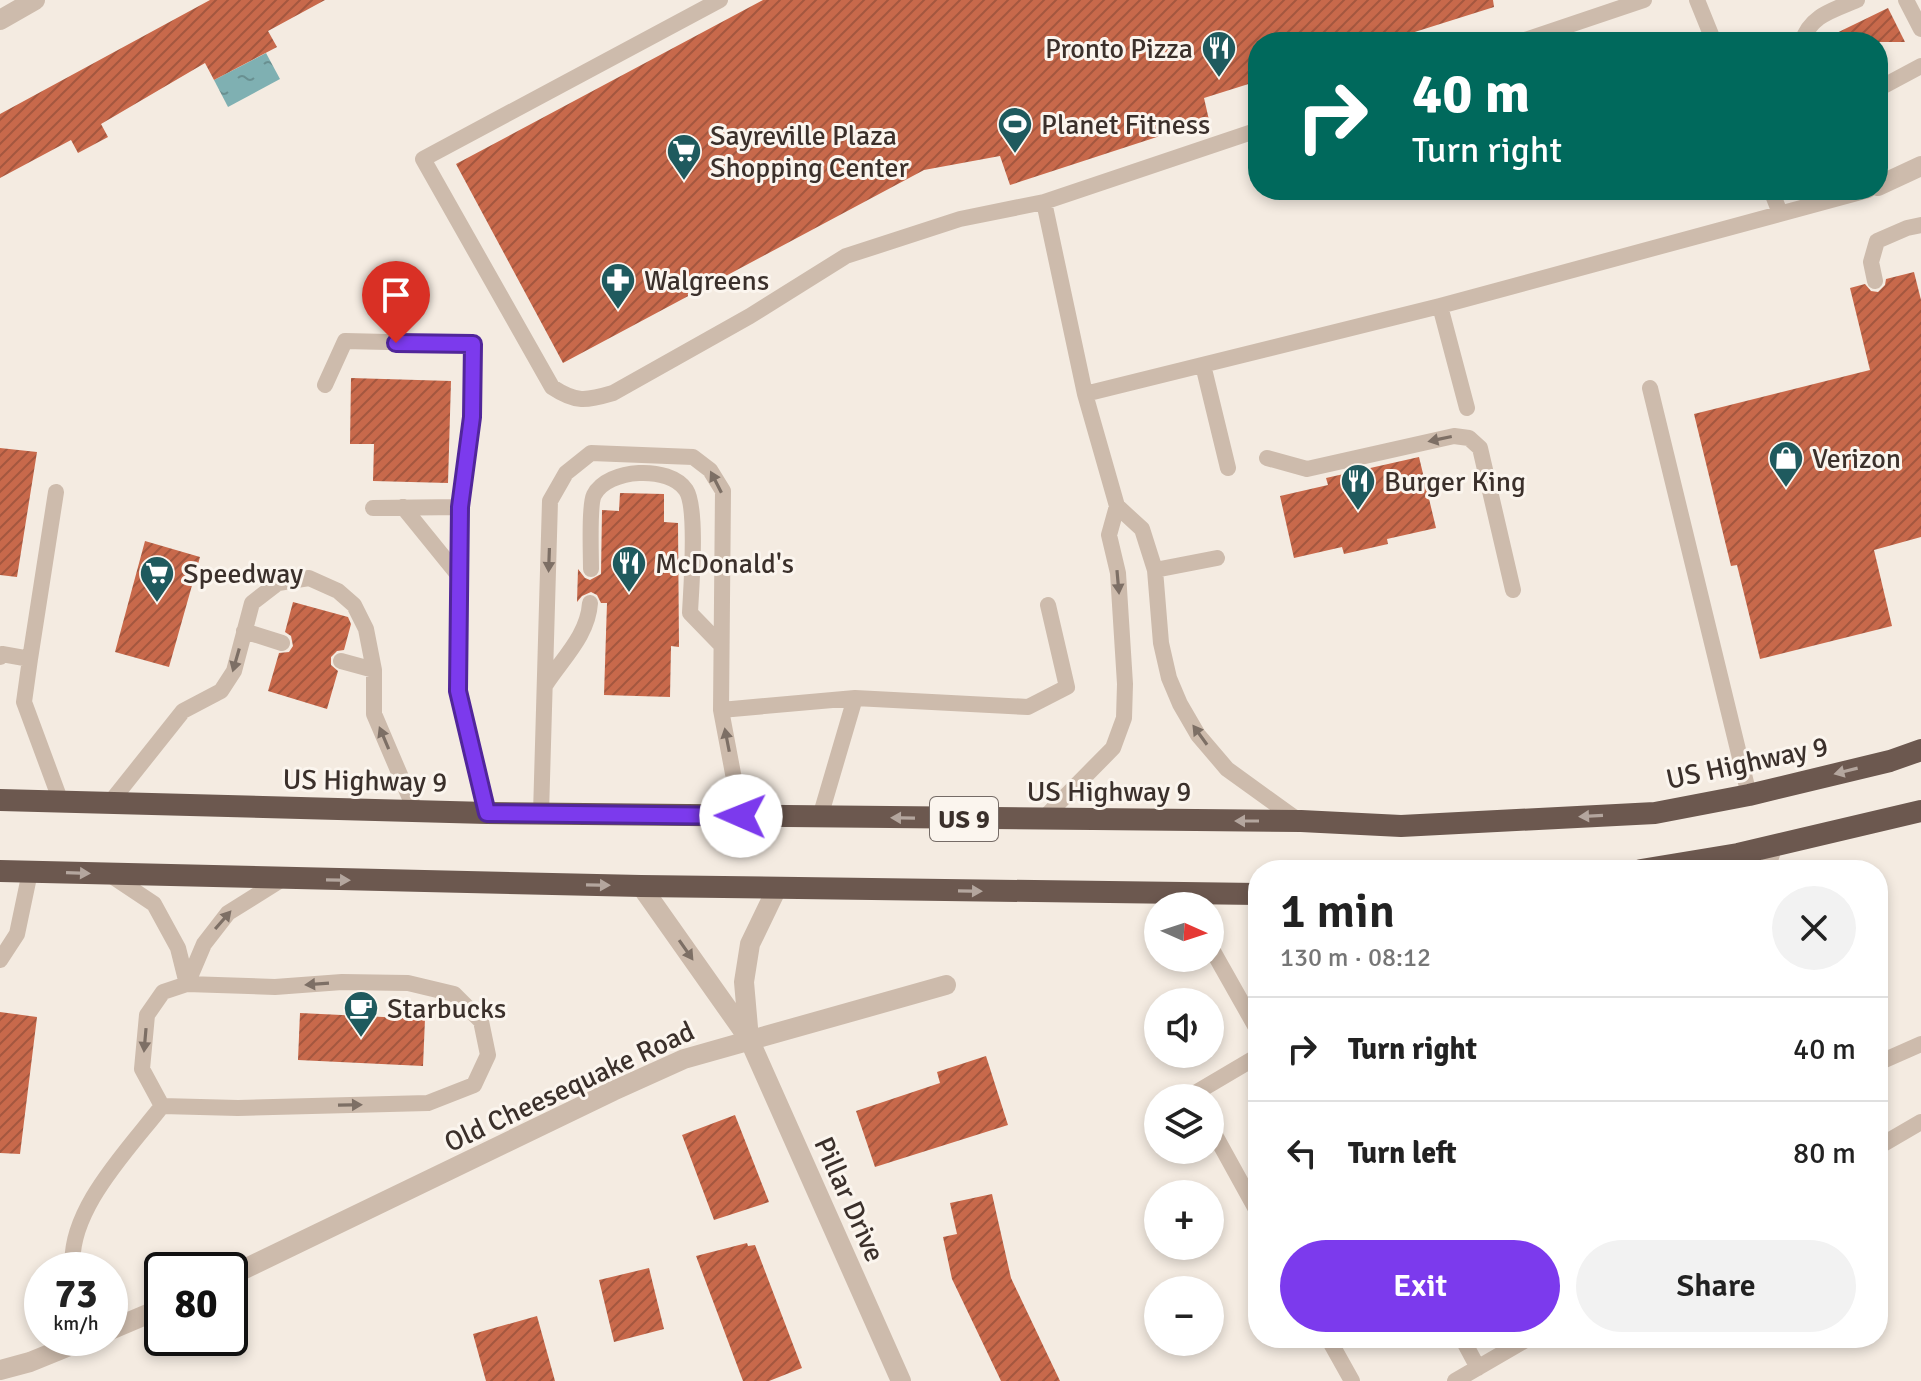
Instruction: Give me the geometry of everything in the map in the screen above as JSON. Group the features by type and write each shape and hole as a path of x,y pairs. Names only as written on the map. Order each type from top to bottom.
{"highway":[{"name":"US Highway 9","path":"0,800 487,813 1301,821 1401,826 1655,813 1749,795 1890,761 1921,750"},
{"path":"1695,860 1921,811"},
{"path":"0,871 1144,899"},
{"path":"1224,897 1248,895"}],"street":[{"path":"0,20 35,0"},
{"path":"1888,181 1921,166"},
{"name":"Pillar Drive","path":"641,886 749,1039 901,1381"},
{"name":"Pillar Drive","path":"749,1039 744,982 750,944 777,888"},
{"name":"Old Cheesequake Road","path":"248,1267 684,1059 946,985"},
{"path":"0,1370 44,1356"}],"lane":[{"path":"720,0 423,159 552,387 568,398 591,399 613,393 750,316 846,256 960,219 1044,202 1248,133"},
{"path":"1549,32 1644,0"},
{"path":"1697,0 1710,32"},
{"path":"1804,32 1818,16 1857,0"},
{"path":"1906,0 1921,29"},
{"path":"1888,84 1921,66"},
{"path":"1775,200 1780,213"},
{"path":"1085,394 1440,306 1830,200"},
{"path":"1042,820 1113,748 1124,718 1125,684 1118,573 1109,535 1117,506 1085,394 1044,202"},
{"path":"1875,281 1871,262 1877,241 1921,225"},
{"path":"1440,306 1467,408"},
{"path":"325,385 345,341 473,344 472,417 460,507 458,691 487,813"},
{"path":"1203,365 1228,468"},
{"path":"1650,388 1749,795"},
{"path":"1267,458 1307,469 1454,436 1469,438 1480,448 1513,590"},
{"path":"541,814 550,501 566,473 591,453 693,457 710,470 723,491 721,710 741,816"},
{"path":"591,569 593,496 608,479 624,474 669,477 687,491 692,516 690,613 721,645"},
{"path":"56,492 24,702 61,802"},
{"path":"1117,506 1142,529 1155,570 1161,643 1169,678 1198,735 1227,769 1301,821"},
{"path":"403,507 459,576"},
{"path":"373,508 460,507"},
{"path":"1155,570 1217,558"},
{"path":"109,804 183,711 221,691 234,671 252,603 278,583 309,578 338,591 354,605 366,629 374,670 374,714 415,810"},
{"path":"545,684 580,637 589,618 590,603"},
{"path":"721,710 855,698 1028,707 1067,687 1048,605"},
{"path":"244,631 282,643"},
{"path":"0,657 2,654 30,659"},
{"path":"341,661 374,670"},
{"path":"820,817 855,698"},
{"path":"1770,860 1775,845"},
{"path":"0,960 17,934 30,872"},
{"path":"109,874 154,904 178,948 187,984"},
{"path":"187,984 204,944 228,913 284,878"},
{"path":"1224,971 1248,1013"},
{"path":"342,982 408,983 454,994 481,1021 488,1055 474,1085 428,1103 238,1108 162,1106 142,1069 147,1015 163,992 187,984 275,987 342,982"},
{"path":"1888,1059 1921,1044"},
{"path":"1211,1084 1248,1062"},
{"path":"72,1252 81,1215 162,1106"},
{"path":"1888,1141 1921,1122"},
{"path":"1224,1151 1248,1195"},
{"path":"1334,1348 1352,1381"},
{"path":"1467,1348 1478,1368"},
{"path":"1455,1381 1512,1348"}],"water":[{"path":"266,53 280,79 228,107 214,80"}],"building":[{"path":"210,0 325,0 268,31 277,47 214,80 205,63 101,124 108,137 78,153 71,140 0,178 0,114"},
{"name":"Sayreville Plaza Shopping Center","path":"763,0 1493,0 1494,7 1415,32 1248,32 1248,84 1204,98 1209,120 1010,185 1000,156 924,170 563,363 456,164"},
{"path":"1888,8 1905,42 1888,42 1888,32 1839,32"},
{"name":"Verizon","path":"1914,272 1921,300 1921,537 1874,550 1892,626 1760,659 1737,565 1731,566 1694,414 1870,370 1850,288 1865,284 1871,291 1878,292 1886,279"},
{"path":"351,378 451,381 448,483 373,481 374,444 350,444"},
{"path":"0,448 37,452 17,577 0,575"},
{"name":"Burger King","path":"1419,457 1436,528 1387,539 1388,544 1344,554 1342,547 1294,558 1280,496 1328,485 1326,478"},
{"name":"McDonald's","path":"620,493 664,494 664,522 678,523 679,647 671,646 670,697 604,695 607,603 601,603 597,595 591,592 577,602 578,569 590,580 601,574 602,510 619,511"},
{"name":"Speedway","path":"145,541 200,557 169,667 115,652"},
{"name":"Speedway","path":"293,602 348,617 351,624 344,650 337,651 331,657 331,665 338,671 327,709 268,691 279,653 289,652 293,646 291,636 285,632"},
{"path":"0,1012 37,1017 20,1154 0,1153"},
{"name":"Starbucks","path":"300,1013 425,1019 423,1066 298,1060"},
{"path":"986,1056 1008,1125 875,1167 856,1111 940,1083 937,1072"},
{"path":"735,1115 769,1202 714,1220 682,1135"},
{"path":"992,1194 1011,1278 1060,1381 1001,1381 952,1279 943,1237 957,1234 950,1203"},
{"path":"747,1243 748,1246 755,1245 802,1368 769,1381 743,1381 696,1256"},
{"path":"649,1268 664,1329 614,1342 599,1280"},
{"path":"537,1316 555,1381 486,1381 473,1334"}],"place":[{"name":"Pronto Pizza","path":"1219,79"},
{"name":"Planet Fitness","path":"1015,155"},
{"name":"Sayreville Plaza Shopping Center","path":"684,182"},
{"name":"Walgreens","path":"618,311"},
{"name":"Verizon","path":"1786,489"},
{"name":"Burger King","path":"1358,512"},
{"name":"McDonald's","path":"629,594"},
{"name":"Speedway","path":"157,604"},
{"name":"Starbucks","path":"361,1039"}],"route":[{"path":"396,343 473,344 472,417 460,507 458,691 487,813 741,816"}]}
